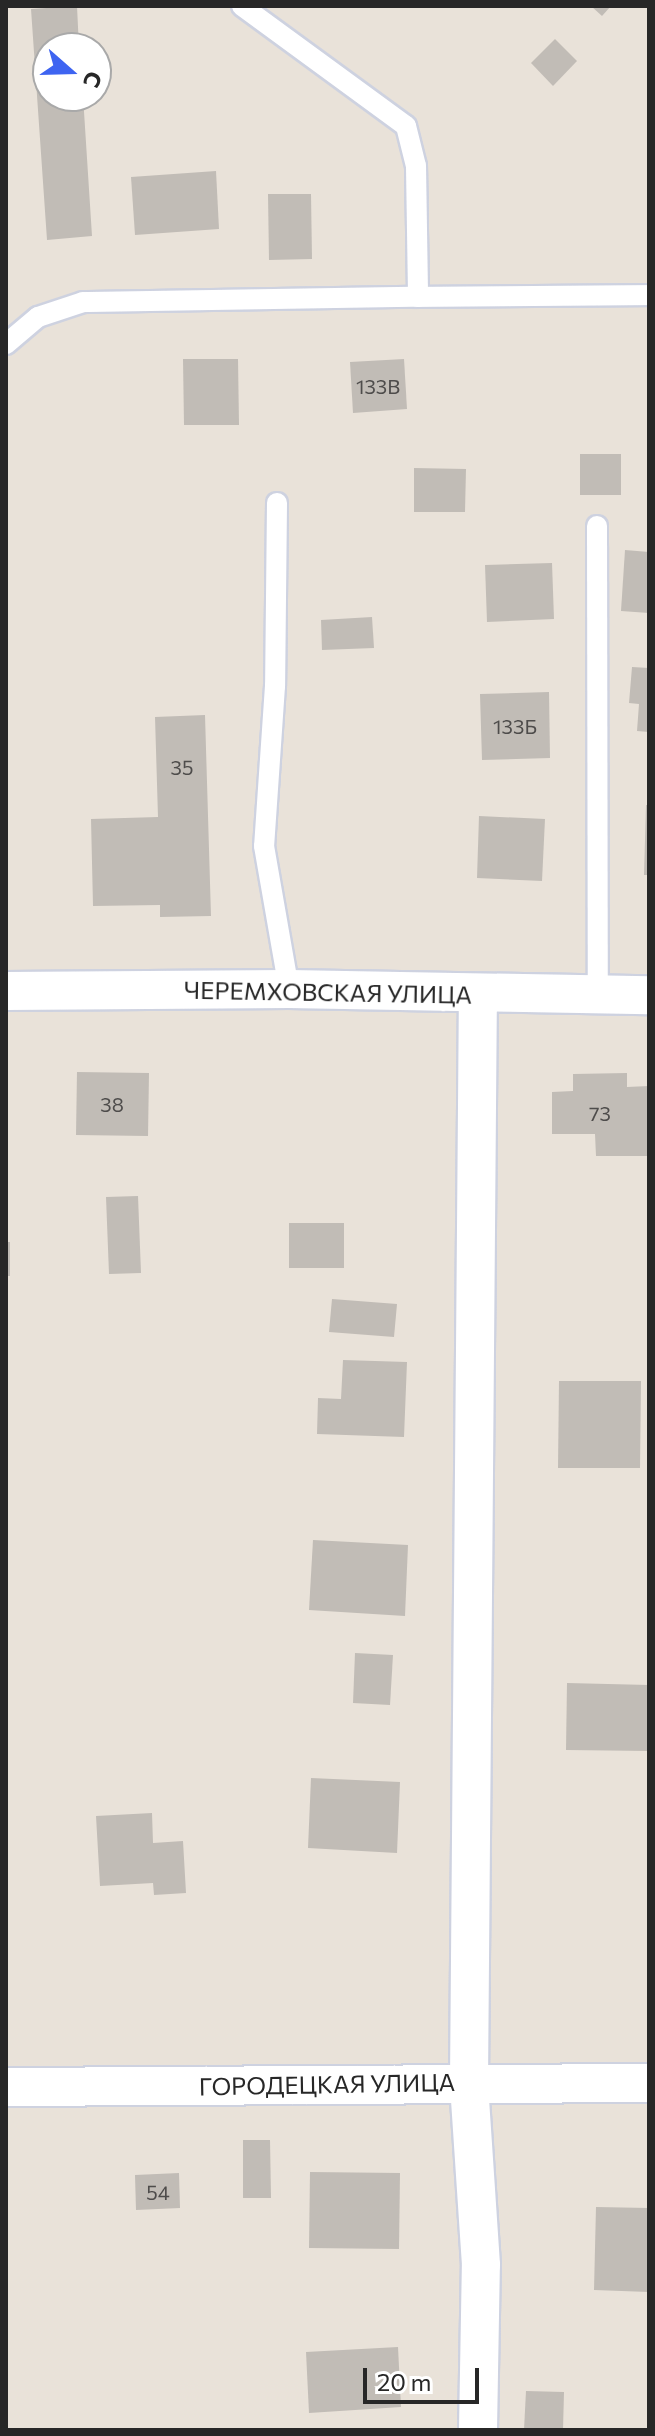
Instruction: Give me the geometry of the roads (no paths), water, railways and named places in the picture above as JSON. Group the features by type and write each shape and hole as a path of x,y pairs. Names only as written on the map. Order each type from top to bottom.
{"street":[{"name":"ЧЕРЕМХОВСКАЯ УЛИЦА","path":"6,991 289,989 478,995 649,995"},
{"path":"478,995 469,2082 481,2265 478,2430"},
{"name":"ГОРОДЕЦКАЯ УЛИЦА","path":"6,2087 649,2083"}],"lane":[{"path":"242,6 406,126 416,166 418,297"},
{"path":"6,344 38,317 83,302 649,295"},
{"path":"277,503 275,686 264,846 289,989"},
{"path":"597,526 598,994"}]}
